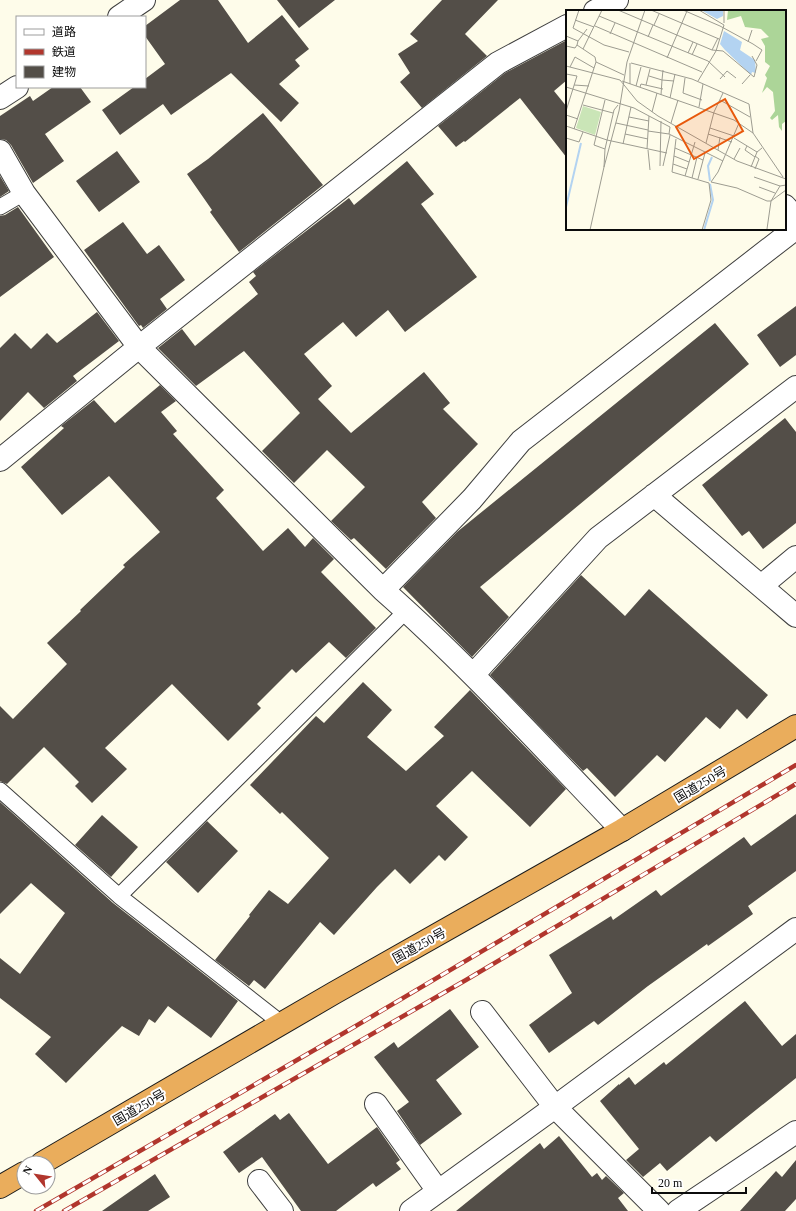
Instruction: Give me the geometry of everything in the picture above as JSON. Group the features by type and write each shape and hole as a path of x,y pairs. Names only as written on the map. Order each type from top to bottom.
{"highway":[{"name":"国道250号","path":"56,1155 281,1024 622,830 796,726"},
{"path":"0,1187 16,1178"}],"street":[{"path":"120,16 144,0"},
{"path":"0,460 139,347 498,63 566,27"},
{"path":"0,98 16,88"},
{"path":"0,151 24,193 139,347 383,590 474,675 622,830"},
{"path":"786,207 796,218"},
{"path":"383,590 472,499 520,441 796,228"},
{"path":"474,675 598,538 796,387"},
{"path":"654,495 796,616"},
{"path":"761,586 796,557"},
{"path":"411,1211 794,935"},
{"path":"482,1012 555,1107 659,1211"},
{"path":"376,1104 438,1191"},
{"path":"678,1211 793,1138"},
{"path":"259,1181 282,1211"}],"lane":[{"path":"0,207 24,193"},
{"path":"119,896 406,611"},
{"path":"0,790 119,896 281,1024"}],"building":[{"path":"180,0 218,0 248,43 282,15 309,49 295,60 300,66 279,84 299,103 281,122 231,73 171,115 163,104 120,135 102,110 133,88 146,88 146,78 165,64 146,37 146,25"},
{"path":"277,0 335,0 299,28"},
{"path":"442,0 498,0 465,34 487,56 422,108 400,82 410,73 398,54 418,41 410,34"},
{"path":"566,41 566,81 554,91 566,106 566,157 520,98 465,142 464,141 456,147 438,126 505,73"},
{"path":"52,88 81,88 91,102 45,134 64,161 33,183 11,145 6,140 0,139 0,116 30,96 33,101"},
{"path":"263,113 323,185 239,252 210,212 212,210 187,174 208,159"},
{"path":"117,151 140,182 99,212 76,181"},
{"path":"407,161 434,194 421,204 477,277 405,332 388,310 356,337 343,322 304,354 332,386 318,399 351,433 424,372 450,403 443,409 478,444 422,502 436,518 386,569 354,538 351,540 331,521 365,487 327,450 294,483 262,451 300,413 244,351 196,386 158,348 182,329 195,346 258,294 249,282 256,276 253,272 349,198 354,205"},
{"path":"0,176 9,191 0,197"},
{"path":"18,207 54,257 0,297 0,216 5,215"},
{"path":"123,222 147,254 159,245 185,280 160,299 167,309 143,328 141,325 139,326 84,250"},
{"path":"796,306 796,355 780,367 757,335"},
{"path":"97,312 119,341 73,376 77,381 44,408 28,392 0,421 0,348 15,333 31,349 47,333 57,343"},
{"path":"715,323 749,364 480,587 509,617 472,657 403,587 457,532"},
{"path":"160,385 176,401 161,412 177,431 173,434 224,490 216,498 263,551 288,528 305,547 313,538 334,559 321,572 376,628 346,658 329,642 296,673 292,669 257,704 261,708 228,741 172,684 105,748 127,769 92,803 75,786 79,782 44,747 7,784 0,781 0,706 13,719 67,664 47,643 125,567 123,565 160,532 109,476 62,515 21,467 64,428 61,426 94,400 115,423"},
{"path":"785,418 796,432 796,523 763,549 749,531 742,536 702,485"},
{"path":"581,575 625,616 649,589 768,695 747,719 737,709 720,729 706,717 665,762 657,755 615,797 587,768 583,771 490,675"},
{"path":"363,682 392,710 367,737 406,771 444,736 434,727 470,690 566,789 530,827 472,771 436,806 468,837 445,861 439,855 410,884 395,869 334,935 320,922 265,989 254,980 249,986 215,960 269,890 288,904 329,858 282,812 280,814 250,785 316,716 324,723"},
{"path":"0,802 113,903 238,1001 211,1038 168,1006 155,1023 149,1019 139,1036 122,1026 66,1083 35,1054 51,1037 0,998 0,958 20,974 65,913 31,883 0,914"},
{"path":"796,814 796,871 748,906 753,914 708,946 707,944 648,986 598,1025 594,1021 549,1053 529,1025 572,993 549,955 611,916 613,920 656,890 661,896 744,837 751,846"},
{"path":"102,815 138,847 111,877 75,845"},
{"path":"207,821 238,851 198,893 166,862"},
{"path":"745,1001 782,1046 796,1034 796,1078 716,1142 710,1136 667,1171 660,1163 643,1177 626,1160 639,1149 600,1101 629,1077 635,1085 664,1062 666,1065"},
{"path":"450,1009 479,1047 436,1080 462,1114 420,1145 397,1111 409,1102 374,1057 394,1042 398,1048"},
{"path":"289,1113 328,1164 377,1127 400,1160 396,1163 401,1169 376,1187 373,1183 336,1211 301,1211 262,1157 239,1173 223,1152 275,1114 280,1120"},
{"path":"559,1136 592,1177 597,1173 602,1180 606,1176 624,1193 618,1198 628,1211 456,1211 540,1143 544,1149"},
{"path":"796,1160 796,1199 785,1211 740,1211 776,1171 782,1177"},
{"path":"155,1174 170,1197 148,1211 102,1211"}],"railway":[{"path":"36,1211 349,1030 796,765"},
{"path":"64,1211 466,980 796,784"}]}
